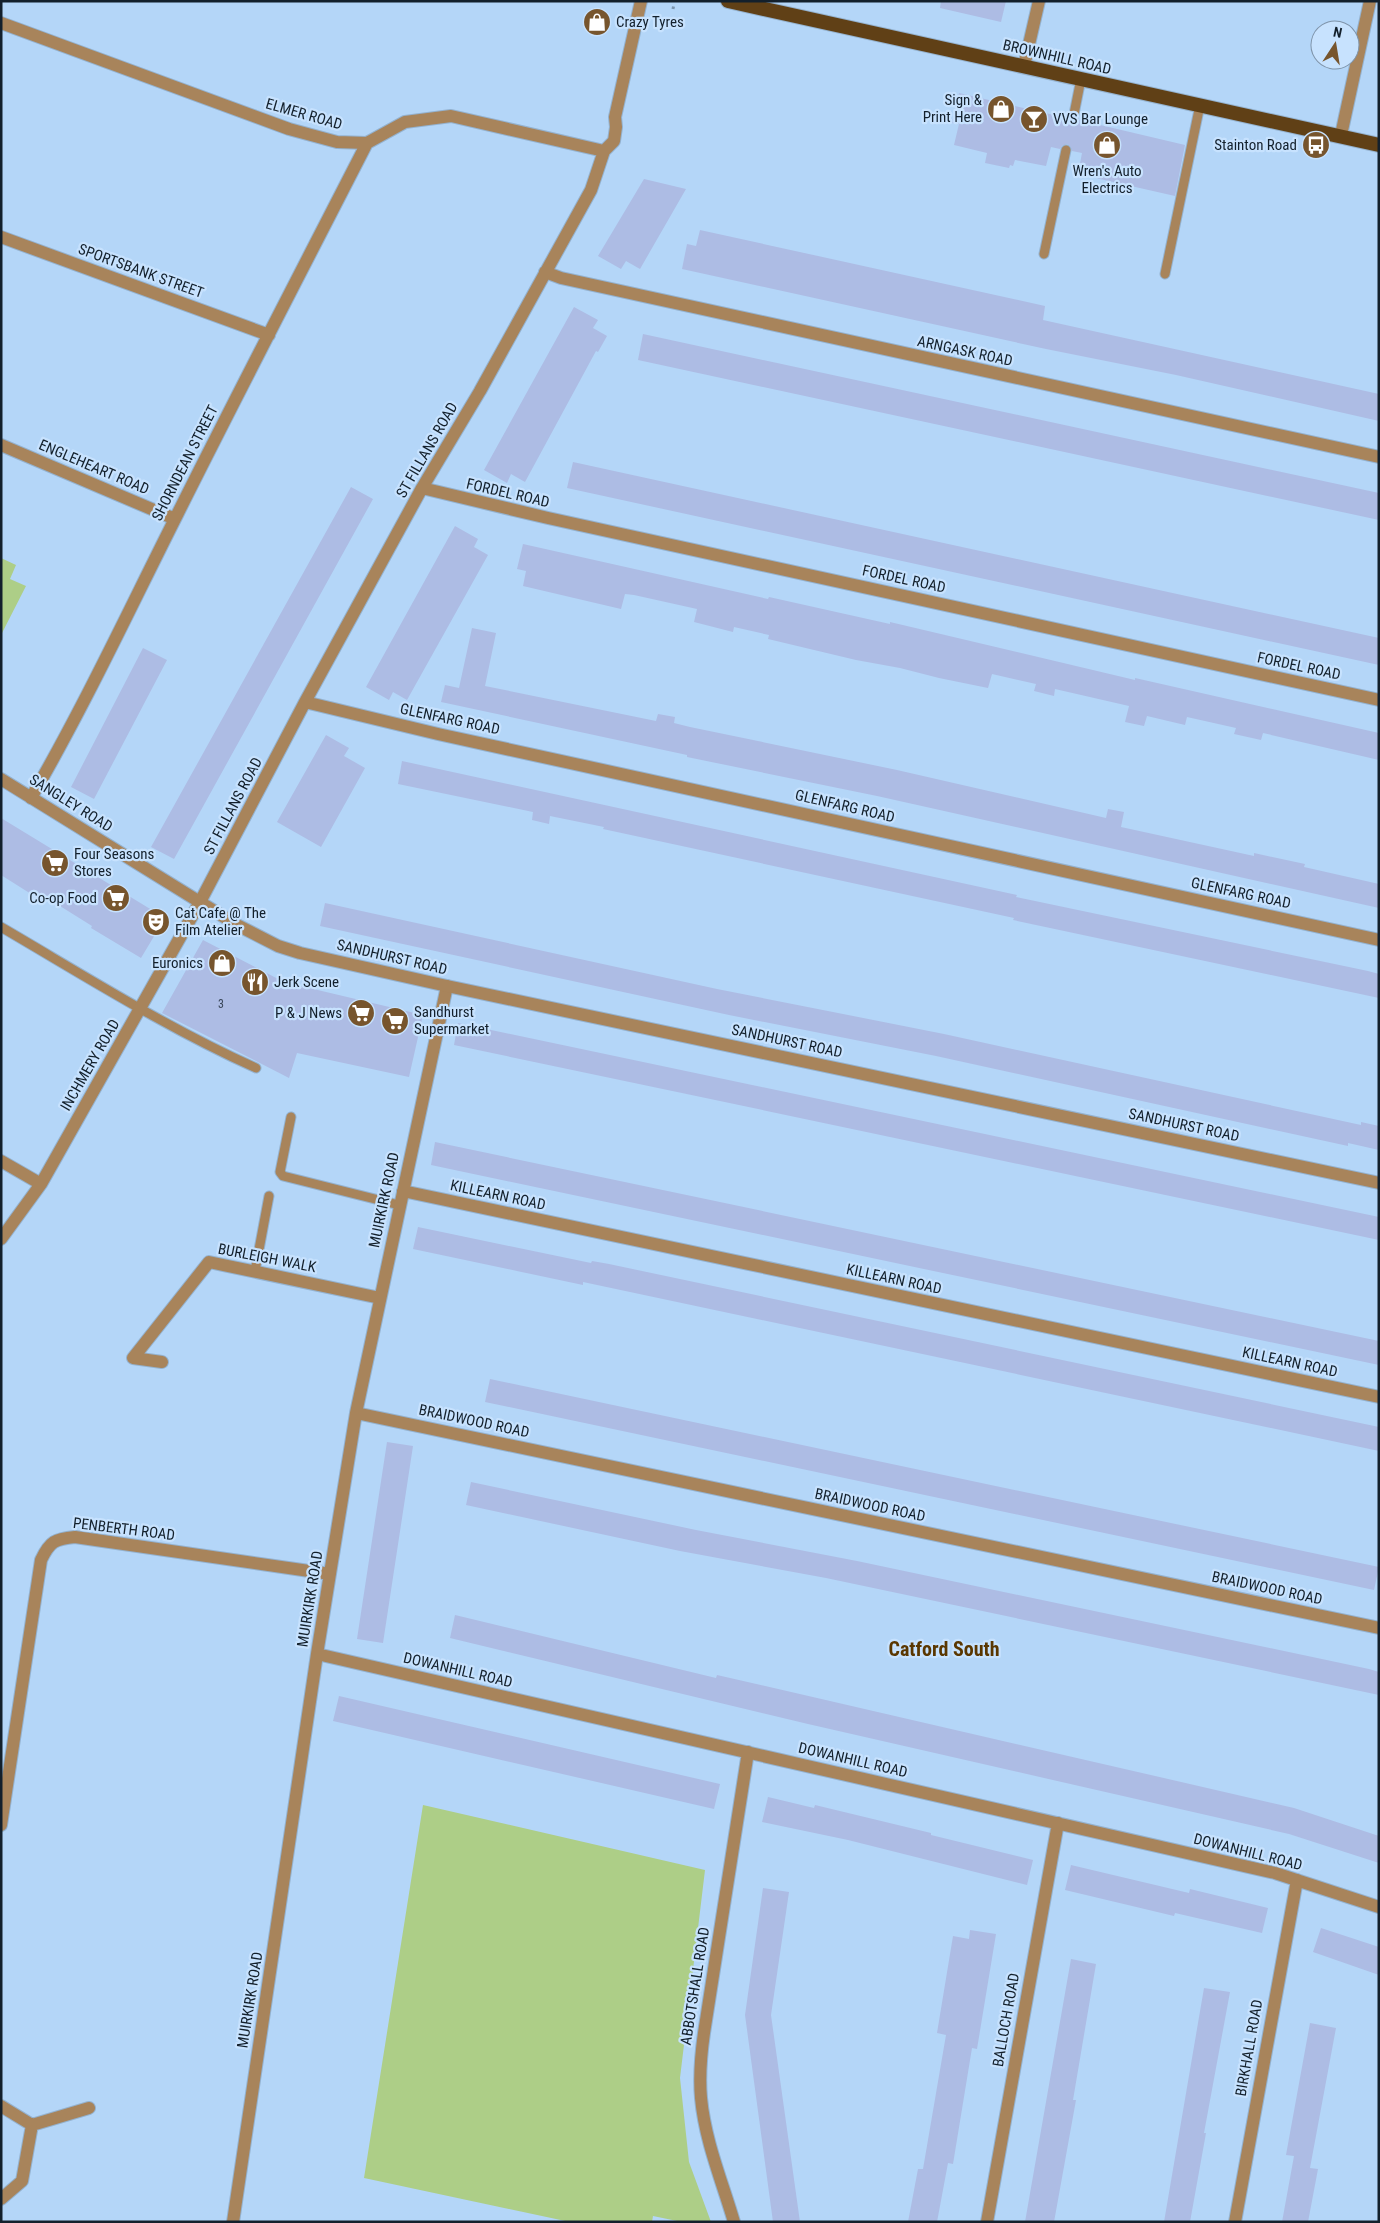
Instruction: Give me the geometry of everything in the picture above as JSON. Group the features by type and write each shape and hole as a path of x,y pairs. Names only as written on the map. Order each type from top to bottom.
{"highway":[{"name":"BROWNHILL ROAD","path":"728,1 1379,145"}],"street":[{"name":"ST FILLANS ROAD","path":"200,902 305,702 422,488 480,391 591,190 604,152 614,140 615,117 641,1"},
{"path":"1024,66 1039,1"},
{"path":"1341,136 1370,1"},
{"name":"ELMER ROAD","path":"1,23 289,129 337,142 367,143"},
{"path":"367,143 405,122 451,116 604,152"},
{"name":"SHORNDEAN STREET","path":"31,798 60,748 367,143"},
{"name":"SPORTSBANK STREET","path":"1,237 269,335"},
{"name":"ARNGASK ROAD","path":"545,272 561,278 677,305 1379,457"},
{"name":"ENGLEHEART ROAD","path":"1,445 175,519"},
{"name":"FORDEL ROAD","path":"422,488 548,518 1379,700"},
{"name":"GLENFARG ROAD","path":"305,702 438,734 1379,940"},
{"name":"SANGLEY ROAD","path":"1,779 200,902"},
{"name":"SANDHURST ROAD","path":"200,902 237,925 289,950 447,986 1379,1183"},
{"name":"INCHMERY ROAD","path":"1,1239 40,1184 200,902"},
{"name":"MUIRKIRK ROAD","path":"233,2222 317,1654 356,1413 447,986"},
{"path":"1,1161 40,1184"},
{"name":"KILLEARN ROAD","path":"402,1191 1379,1397"},
{"name":"BURLEIGH WALK","path":"162,1362 132,1358 209,1262 380,1298"},
{"name":"BRAIDWOOD ROAD","path":"356,1413 1379,1628"},
{"name":"PENBERTH ROAD","path":"1,1825 41,1560 47,1548 57,1539 75,1537 330,1574"},
{"name":"DOWANHILL ROAD","path":"317,1654 1058,1823 1297,1880 1379,1907"},
{"name":"ABBOTSHALL ROAD","path":"734,2222 713,2156 702,2108 700,2075 704,2033 748,1752"},
{"name":"BALLOCH ROAD","path":"988,2222 1058,1823"},
{"name":"BIRKHALL ROAD","path":"1236,2222 1297,1880"},
{"path":"1,2106 32,2125 89,2108"},
{"path":"1,2199 22,2181 32,2125"}],"lane":[{"path":"1073,119 1081,79"},
{"path":"1165,274 1200,105"},
{"path":"1044,254 1066,150"},
{"path":"1,927 140,1009 227,1055 256,1068"},
{"path":"291,1117 280,1172 283,1176 400,1204"},
{"path":"255,1271 269,1196"}],"green space":[{"path":"1,558 16,565 10,579 26,586 1,635"},
{"path":"423,1805 705,1870 680,2078 689,2162 711,2222 682,2222 653,2216 652,2222 570,2222 364,2178"}],"building":[{"path":"941,1 1006,1 1001,22 940,8"},
{"path":"959,93 1067,118 1071,125 1075,125 1079,120 1185,145 1175,196 1078,174 1082,153 1072,151 1067,144 1060,149 1051,147 1046,166 1015,160 1013,166 1010,165 1009,168 985,163 987,153 954,145 959,124 952,123"},
{"path":"644,179 686,189 640,269 626,261 621,269 598,256"},
{"path":"700,230 1045,306 1043,320 1379,394 1379,421 1176,375 1046,349 682,269 687,244 696,246"},
{"path":"574,307 598,320 593,328 607,336 598,352 596,351 525,482 511,474 507,483 484,470"},
{"path":"643,334 1379,493 1379,520 638,360"},
{"path":"573,462 1379,638 1379,665 567,488"},
{"path":"351,487 373,499 174,859 151,847"},
{"path":"455,526 478,539 474,547 488,555 407,700 393,692 389,700 366,687"},
{"path":"523,544 768,599 769,597 890,624 890,622 1135,680 1135,678 1379,733 1379,760 1263,733 1261,740 1234,734 1236,728 1187,717 1185,725 1147,716 1144,726 1125,722 1129,706 1055,689 1054,696 1034,691 1036,684 992,674 988,688 768,639 769,635 734,627 733,632 694,622 697,609 634,595 625,594 621,609 523,586 526,571 517,569"},
{"path":"472,628 496,633 485,686 656,721 658,714 675,717 674,723 690,727 897,770 1106,818 1108,809 1124,812 1121,827 1254,856 1254,853 1305,864 1304,867 1379,884 1379,908 877,796 687,757 687,755 441,702 445,685 459,688"},
{"path":"143,648 167,660 94,799 71,787"},
{"path":"326,735 349,748 344,756 365,768 321,847 277,822"},
{"path":"402,761 1017,895 1016,897 1368,971 1379,974 1379,998 1013,920 1014,918 603,829 604,827 550,816 549,824 532,820 533,812 398,784"},
{"path":"1,818 165,918 141,958 91,928 92,926 42,895 39,899 1,875"},
{"path":"325,903 717,989 944,1034 1361,1125 1361,1122 1379,1126 1379,1150 1348,1143 1348,1146 936,1056 729,1015 320,926"},
{"path":"203,940 284,982 423,1015 409,1077 297,1053 289,1078 162,1013"},
{"path":"458,1023 1379,1217 1379,1240 454,1045"},
{"path":"435,1142 1379,1341 1379,1365 431,1165"},
{"path":"418,1227 591,1263 592,1261 609,1264 1379,1427 1379,1451 583,1282 583,1285 413,1249"},
{"path":"490,1379 1379,1567 1374,1590 485,1402"},
{"path":"387,1442 413,1446 383,1643 357,1639"},
{"path":"471,1482 1369,1669 1379,1672 1379,1695 826,1578 680,1551 466,1505"},
{"path":"455,1615 716,1678 717,1675 1294,1808 1379,1836 1379,1863 1289,1834 808,1724 450,1638"},
{"path":"339,1696 720,1784 714,1809 333,1721"},
{"path":"768,1797 814,1808 815,1805 1033,1860 1027,1885 848,1840 762,1822"},
{"path":"1071,1865 1189,1893 1190,1889 1268,1908 1262,1933 1175,1913 1174,1916 1065,1890"},
{"path":"763,1888 789,1892 771,2015 800,2222 773,2222 745,2015"},
{"path":"1321,1928 1379,1947 1379,1975 1313,1952"},
{"path":"970,1930 996,1934 977,2049 972,2048 953,2164 948,2163 937,2222 908,2222 918,2169 923,2169 946,2035 937,2033 953,1936 969,1939"},
{"path":"1071,1959 1096,1964 1073,2100 1076,2100 1054,2222 1025,2222"},
{"path":"1204,1988 1230,1992 1204,2133 1206,2133 1190,2222 1164,2222"},
{"path":"1310,2023 1336,2028 1310,2168 1318,2169 1308,2222 1282,2222 1294,2156 1286,2155"}],"place":[{"name":"Crazy Tyres","path":"597,22"},
{"name":"Sign & Print Here","path":"1001,109"},
{"name":"VVS Bar Lounge","path":"1034,119"},
{"name":"Wren's Auto Electrics","path":"1107,145"},
{"name":"Stainton Road","path":"1316,145"},
{"name":"Four Seasons Stores","path":"55,863"},
{"name":"Co-op Food","path":"116,898"},
{"name":"Cat Cafe @ The Film Atelier","path":"156,922"},
{"name":"Euronics","path":"222,963"},
{"name":"Jerk Scene","path":"255,982"},
{"name":"P & J News","path":"361,1013"},
{"name":"Sandhurst Supermarket","path":"395,1021"}],"district":[{"name":"Catford South","path":"944,1649"}]}
